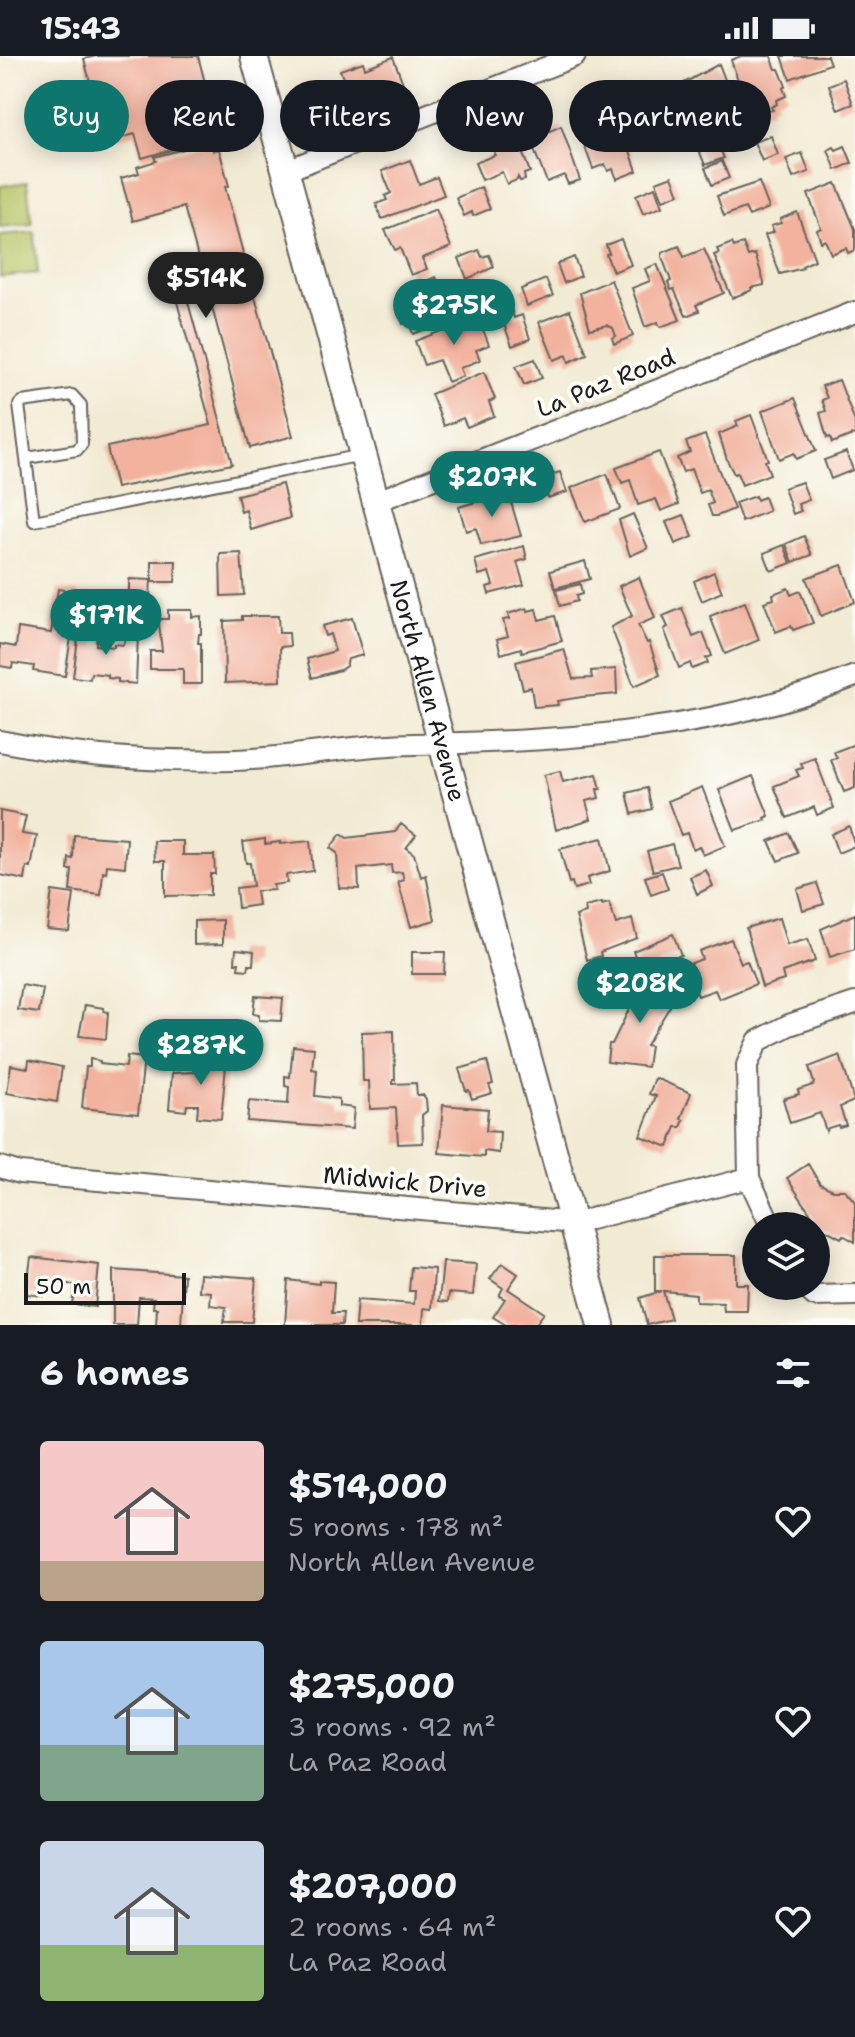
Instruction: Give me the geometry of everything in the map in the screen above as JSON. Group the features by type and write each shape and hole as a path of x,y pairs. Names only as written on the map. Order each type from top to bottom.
{"street":[{"name":"North Allen Avenue","path":"254,56 601,1325"},
{"path":"285,171 575,56"},
{"name":"La Paz Road","path":"375,502 855,312"},
{"path":"0,741 116,758 236,760 415,744 442,745 646,730 738,713 823,689 855,676"},
{"path":"765,1212 749,1178 747,1065 758,1041 789,1025 855,1003"},
{"name":"Midwick Drive","path":"0,1167 36,1175 575,1223 749,1178"},
{"path":"830,1296 855,1295"}],"lane":[{"path":"27,458 77,450 84,437 78,399 72,395 22,402 19,411 34,521 362,455"}],"green space":[{"path":"27,182 32,224 0,227 0,186"},
{"path":"34,232 38,273 0,277 0,235"}],"building":[{"path":"96,56 198,56 204,80 145,80 145,152 163,152 142,158 135,134 129,136 129,80 90,80 84,59"},
{"path":"741,56 771,56 786,86 783,88 786,96 776,100 777,104 771,107 771,80 738,80 731,60"},
{"path":"782,56 827,56 830,64 790,79"},
{"path":"393,57 402,80 344,80 340,70 363,62 365,68"},
{"path":"719,64 725,80 690,80"},
{"path":"844,79 853,104 838,110 829,85"},
{"path":"561,126 580,180 568,184 564,175 547,182 535,152 553,152 553,130"},
{"path":"771,136 778,155 762,161 758,152 771,152"},
{"path":"845,146 852,163 836,170 828,150"},
{"path":"173,152 220,152 229,186 225,187 293,436 250,448 206,285 185,291 232,464 116,488 107,447 211,425 172,284 203,275 184,207 133,221 121,178 139,173 137,167 156,161 154,157"},
{"path":"494,152 522,152 530,172 524,174 525,180 520,181 518,177 507,184 502,172 482,180 475,163 495,155"},
{"path":"587,152 630,152 637,171 617,179 613,169 608,171 605,164 593,169"},
{"path":"700,152 721,152 724,158 705,165"},
{"path":"802,153 809,172 793,178 786,159"},
{"path":"410,160 419,184 437,177 444,195 382,219 376,204 387,200 385,196 391,193 382,171"},
{"path":"722,161 729,178 712,185 705,168"},
{"path":"672,176 679,194 663,200 656,182"},
{"path":"759,182 769,208 749,216 745,208 724,216 717,196"},
{"path":"836,183 855,229 855,250 848,253 846,248 831,254 825,240 821,242 817,230 821,228 808,194"},
{"path":"481,187 490,209 464,216 456,198"},
{"path":"655,187 662,207 643,214 636,195"},
{"path":"436,209 451,247 422,258 427,269 411,275 400,248 395,250 385,230"},
{"path":"797,212 815,260 803,268 780,274 765,235 774,232 771,226 781,223 780,219"},
{"path":"621,239 631,265 613,272 606,245"},
{"path":"732,243 734,247 743,243 748,256 755,254 764,285 732,298 714,255 719,253 717,249"},
{"path":"679,246 684,257 704,249 724,293 696,305 699,311 686,316 674,289 671,290 662,257 662,253"},
{"path":"479,250 482,257 489,255 494,267 467,279 459,258"},
{"path":"574,257 581,276 564,283 557,264"},
{"path":"657,264 680,320 660,327 658,322 645,327 632,288 650,281 645,269"},
{"path":"436,277 440,286 448,283 461,316 413,334 409,322 403,324 400,315 405,313 397,292"},
{"path":"546,279 553,296 527,306 521,289"},
{"path":"611,280 633,336 614,344 612,338 616,336 613,328 607,325 590,329 580,293"},
{"path":"511,309 514,318 522,315 530,339 512,346 500,313"},
{"path":"570,310 587,354 569,362 567,355 554,360 539,322"},
{"path":"478,317 489,345 476,350 480,360 460,368 463,376 448,382 439,360 424,365 415,341"},
{"path":"535,359 542,378 524,385 516,366"},
{"path":"484,372 495,399 489,402 494,416 467,427 463,418 444,426 431,394"},
{"path":"839,380 855,422 855,434 832,443 830,437 827,438 820,413 826,411 822,400 827,398 822,386"},
{"path":"795,398 816,451 796,459 794,453 779,459 762,411"},
{"path":"751,415 770,474 742,485 727,460 719,434 738,426 736,421"},
{"path":"705,435 734,509 717,516 712,516 708,505 713,503 708,490 700,493 691,469 683,472 677,458 690,452 686,442"},
{"path":"659,452 679,504 661,511 656,499 638,505 630,480 622,483 616,468"},
{"path":"846,452 853,470 831,479 824,460"},
{"path":"560,472 567,492 548,498 542,478"},
{"path":"607,474 620,509 585,522 571,488"},
{"path":"802,482 809,500 798,504 801,511 793,514 784,488"},
{"path":"282,484 290,518 251,530 246,510 241,512 237,495"},
{"path":"508,492 521,536 481,545 476,528 466,531 459,507"},
{"path":"755,496 757,500 764,497 769,511 742,522 735,503"},
{"path":"633,514 648,548 630,556 619,520"},
{"path":"684,515 693,537 675,544 666,522"},
{"path":"804,536 812,555 793,562 786,544"},
{"path":"784,545 791,563 771,571 764,553"},
{"path":"524,546 527,559 517,562 524,585 489,594 487,587 493,585 489,572 479,575 475,560"},
{"path":"241,553 244,595 221,596 220,554"},
{"path":"152,561 176,561 175,582 152,582"},
{"path":"585,561 590,579 555,588 550,571"},
{"path":"842,565 855,602 821,616 806,578"},
{"path":"714,572 722,592 702,601 694,581"},
{"path":"639,577 655,618 638,625 649,642 660,675 634,686 611,627 632,616 619,586"},
{"path":"129,579 151,580 149,611 129,610"},
{"path":"580,584 582,594 576,596 577,601 560,606 556,590"},
{"path":"788,588 791,595 800,591 813,623 776,632 764,602 774,599 773,594"},
{"path":"58,589 78,592 65,676 33,671 34,666 13,663 12,668 0,666 0,644 16,647 18,628 51,633"},
{"path":"745,602 759,640 725,654 710,616"},
{"path":"527,608 528,611 536,609 539,620 555,616 562,641 522,652 521,648 501,654 497,639 508,636 503,620 509,619 508,614"},
{"path":"682,608 693,637 703,633 712,656 706,658 708,663 692,669 690,663 679,668 664,629 668,627 663,616"},
{"path":"168,610 192,610 192,617 201,616 198,643 201,643 201,684 183,684 183,669 150,669 150,651 162,651 159,624 160,619 168,619"},
{"path":"242,616 278,616 279,633 289,633 290,646 280,647 281,681 225,683 224,621 242,620"},
{"path":"352,618 363,655 348,659 346,666 340,670 312,678 307,659 335,651 330,634 325,636 322,626"},
{"path":"80,623 98,625 96,645 123,645 127,634 138,635 136,684 91,673 90,679 73,677"},
{"path":"564,649 573,679 592,678 591,671 616,669 617,694 582,697 557,701 558,705 534,707 531,687 523,689 516,662"},
{"path":"855,744 855,788 844,792 831,760 837,758 834,752"},
{"path":"815,758 834,808 817,815 814,807 787,818 774,786 799,776 796,770 803,768 801,763"},
{"path":"560,771 563,782 597,774 601,789 597,789 599,798 586,801 591,819 556,830 544,775"},
{"path":"753,776 769,816 766,820 735,830 719,790"},
{"path":"702,787 725,846 703,855 699,846 693,849 687,833 681,835 668,801"},
{"path":"647,788 652,809 632,814 627,793"},
{"path":"0,811 26,816 22,834 37,836 31,868 27,867 25,880 0,875"},
{"path":"401,824 416,835 406,848 414,854 421,877 426,875 435,920 411,927 398,882 404,880 402,872 392,873 391,865 358,869 359,889 339,888 337,853 330,848 341,834 347,838 395,832"},
{"path":"849,826 855,846 838,853 831,834"},
{"path":"789,833 798,853 778,861 769,841"},
{"path":"74,835 127,839 125,867 107,865 106,873 103,872 101,895 70,891 72,870 68,870 69,858 73,859"},
{"path":"602,838 610,871 587,878 589,885 574,889 572,882 569,883 560,849"},
{"path":"265,839 265,844 310,841 313,871 286,875 287,883 273,885 274,890 256,891 258,905 238,908 236,888 253,886 243,842"},
{"path":"154,841 183,841 183,855 214,855 215,874 210,874 210,895 165,896 165,861 155,861"},
{"path":"672,844 678,865 653,871 647,851"},
{"path":"706,870 713,886 697,894 690,877"},
{"path":"662,872 668,889 651,895 645,877"},
{"path":"817,883 824,904 803,910 797,889"},
{"path":"52,891 74,894 69,931 47,929"},
{"path":"609,903 616,924 632,919 637,938 587,960 576,916 586,913 585,907"},
{"path":"855,914 855,949 830,957 821,929"},
{"path":"779,918 787,945 808,939 815,961 782,972 784,980 762,987 746,928"},
{"path":"223,920 223,944 194,945 194,921"},
{"path":"673,934 681,955 641,971 633,951"},
{"path":"731,939 741,963 747,961 756,984 719,999 715,990 698,996 684,966 702,959 699,951"},
{"path":"236,949 254,951 253,965 249,965 248,970 238,969"},
{"path":"412,952 445,952 444,974 412,974"},
{"path":"644,979 677,995 646,1045 650,1046 647,1067 607,1062 609,1044 612,1044"},
{"path":"22,985 43,989 39,1013 18,1010"},
{"path":"255,996 283,998 281,1021 259,1020 259,1015 253,1014"},
{"path":"85,1005 104,1008 108,1012 106,1039 79,1036"},
{"path":"394,1031 393,1084 416,1083 417,1095 423,1095 426,1099 427,1111 422,1115 423,1143 398,1144 396,1108 370,1109 369,1081 363,1081 362,1032"},
{"path":"293,1046 314,1048 312,1069 317,1070 315,1096 339,1099 339,1106 354,1108 352,1129 247,1121 249,1101 288,1104 289,1087 285,1086 285,1076 290,1077"},
{"path":"197,1052 227,1055 221,1119 197,1117 198,1105 187,1105 186,1111 169,1109 172,1073 196,1072"},
{"path":"840,1055 854,1101 840,1107 846,1125 826,1131 820,1113 790,1123 783,1099 813,1085 809,1067"},
{"path":"127,1056 144,1058 138,1114 82,1108 86,1067 90,1067 90,1059 100,1061 100,1064 126,1067"},
{"path":"29,1060 62,1067 57,1102 7,1093 11,1065 28,1068"},
{"path":"487,1061 492,1093 472,1099 459,1069"},
{"path":"655,1078 691,1093 681,1119 684,1120 681,1127 676,1127 668,1147 640,1136 656,1096 649,1094"},
{"path":"443,1105 488,1109 486,1131 500,1132 499,1153 484,1151 484,1157 439,1153"},
{"path":"808,1164 820,1184 833,1190 845,1190 855,1202 855,1242 830,1232 830,1212 810,1212 787,1178"},
{"path":"655,1255 736,1255 736,1284 742,1284 742,1300 747,1300 747,1311 724,1311 723,1303 696,1302 696,1294 663,1291 671,1319 647,1325 640,1298 661,1291 655,1291"},
{"path":"31,1257 99,1265 95,1307 72,1304 75,1285 53,1282 52,1292 43,1291 43,1296 26,1294"},
{"path":"443,1262 476,1264 473,1295 449,1293 448,1302 439,1301"},
{"path":"502,1263 518,1274 508,1289 544,1313 535,1325 506,1325 493,1317 505,1299 499,1296 503,1288 490,1279"},
{"path":"411,1267 434,1269 432,1309 424,1308 423,1325 355,1325 357,1300 414,1304 415,1291 409,1291"},
{"path":"113,1270 184,1275 181,1325 156,1325 154,1298 139,1297 137,1325 113,1325"},
{"path":"200,1274 256,1278 252,1322 224,1322 226,1307 210,1305 211,1292 199,1291"},
{"path":"288,1280 319,1284 319,1281 334,1282 332,1313 343,1313 342,1325 285,1325"}]}
